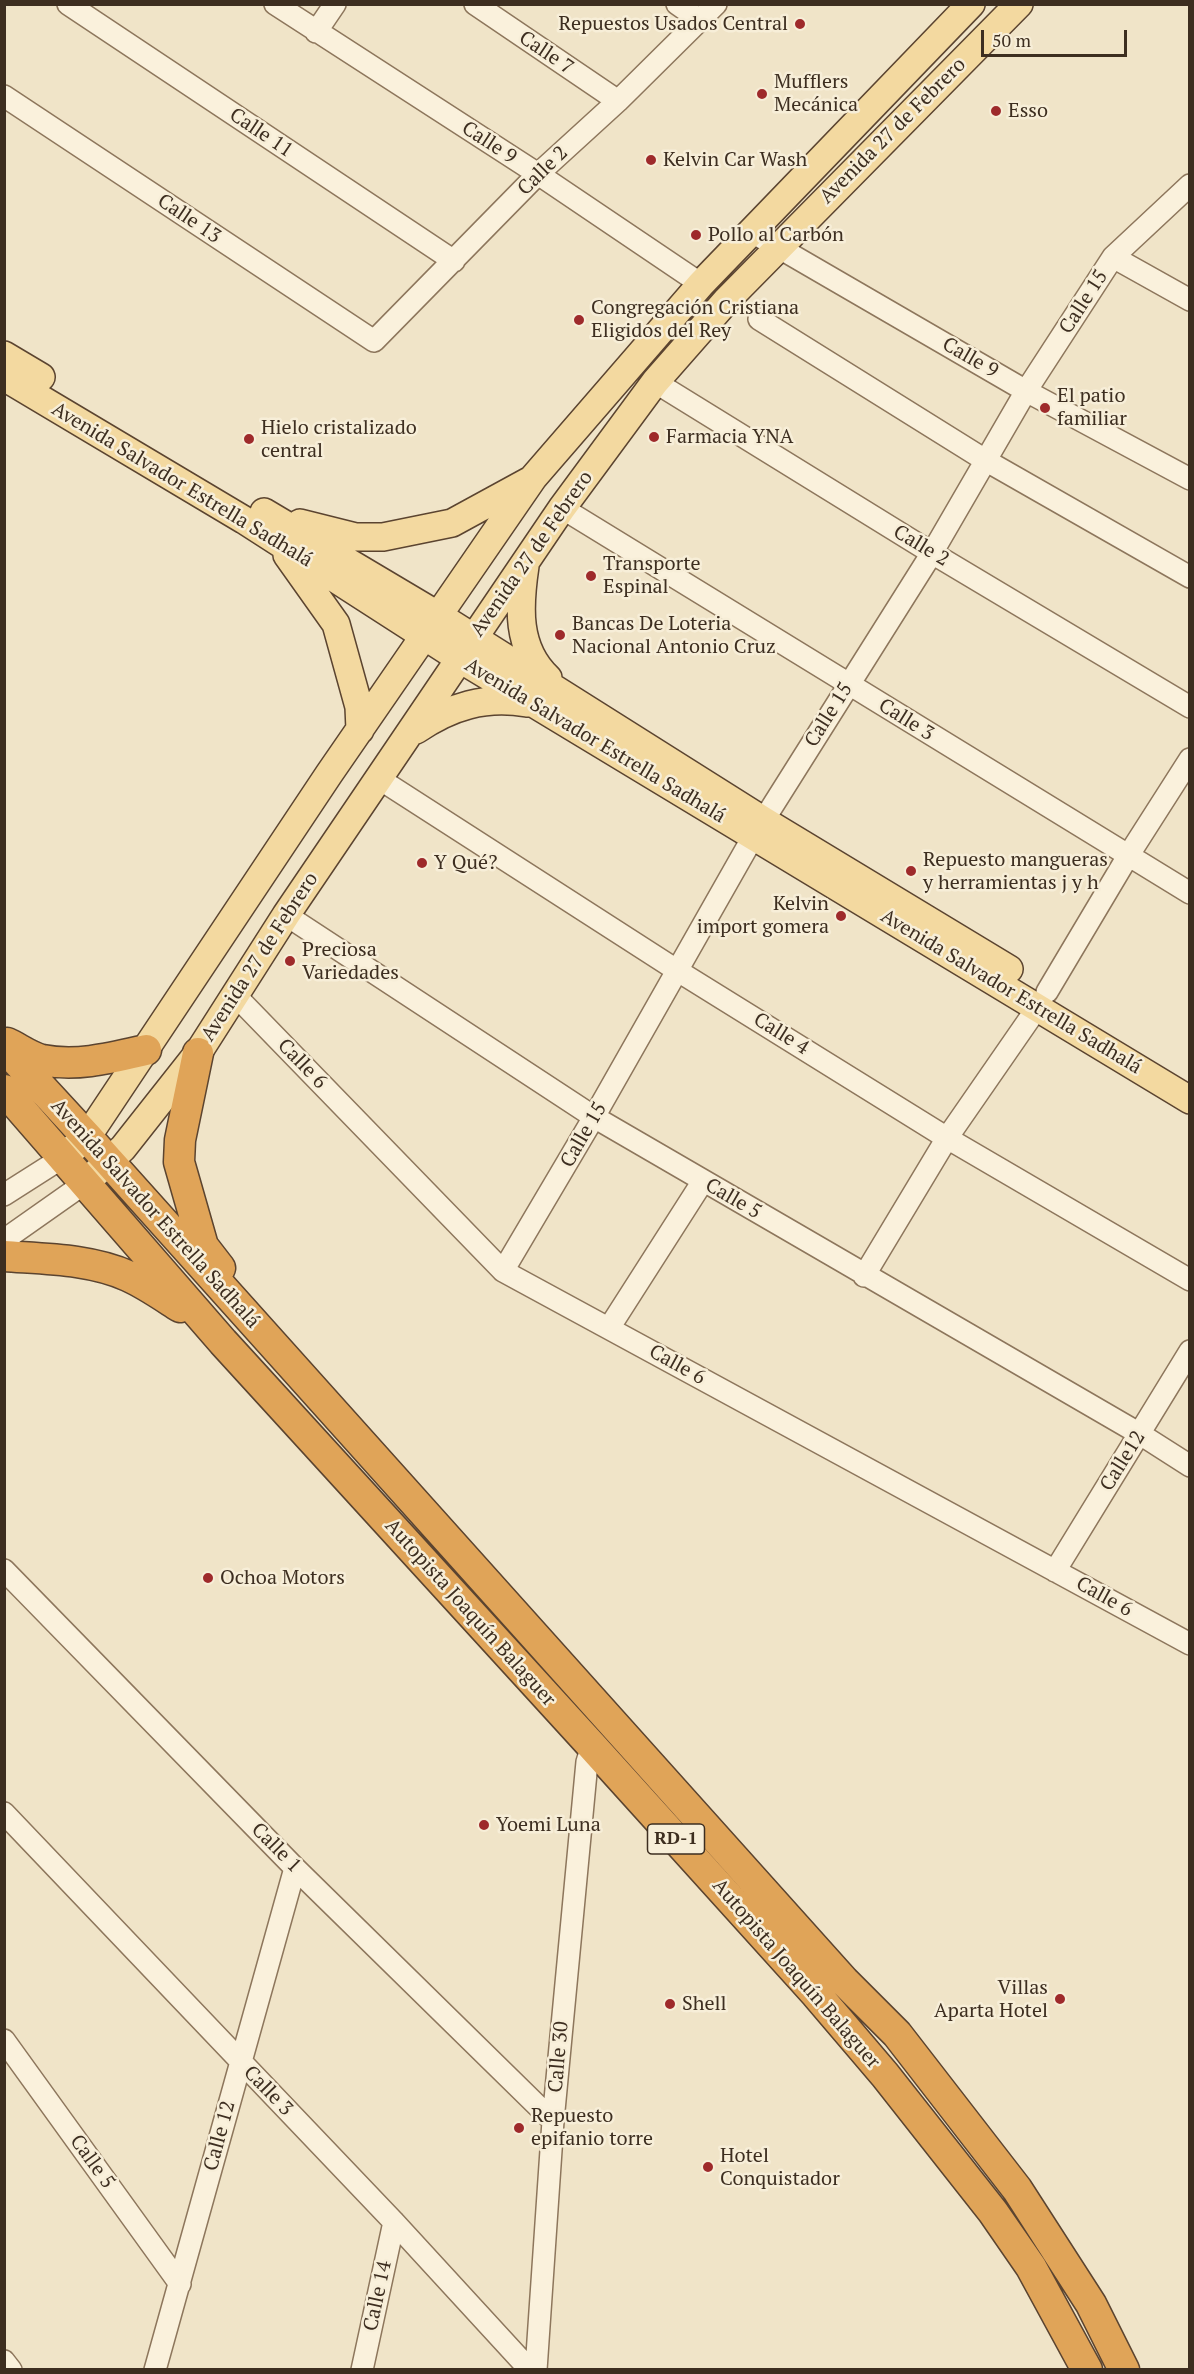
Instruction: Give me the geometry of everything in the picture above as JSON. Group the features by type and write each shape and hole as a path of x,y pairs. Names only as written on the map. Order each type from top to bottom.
{"highway":[{"path":"4,1042 40,1059 67,1062 95,1062 146,1050"},
{"name":"Avenida Salvador Estrella Sadhalá","path":"4,1047 304,1381"},
{"path":"198,1053 180,1140 179,1162 203,1246 304,1381"},
{"name":"Avenida Salvador Estrella Sadhalá","path":"4,1090 223,1342"},
{"path":"4,1256 91,1265 127,1276 185,1310 223,1342"},
{"name":"Autopista Joaquín Balaguer","path":"223,1342 816,1994 885,2075 993,2212 1031,2267 1087,2370"},
{"name":"Autopista Joaquín Balaguer","path":"304,1381 844,1981 897,2034 1017,2189 1091,2304 1124,2370"}],"main road":[{"name":"Avenida 27 de Febrero","path":"62,1158 87,1137 193,976 533,478 701,284 971,4"},
{"name":"Avenida 27 de Febrero","path":"85,1183 110,1163 198,1053 234,994 378,778 562,508 655,382 727,300 1019,4"},
{"name":"Avenida Salvador Estrella Sadhalá","path":"4,355 249,513 467,648 576,702 758,829"},
{"name":"Avenida Salvador Estrella Sadhalá","path":"4,377 249,513"},
{"path":"249,513 356,537 383,537 452,523 533,478"},
{"path":"249,513 286,553 336,624 359,707 360,730"},
{"path":"526,563 520,595 523,636 531,658 545,676 576,702"},
{"name":"Avenida Salvador Estrella Sadhalá","path":"467,648 548,712 758,829 1042,1000 1190,1100"},
{"path":"410,734 453,709 502,699 526,703 548,712"},
{"name":"Avenida Salvador Estrella Sadhalá","path":"1042,1000 1190,1078"}],"street":[{"name":"Calle 11","path":"68,4 454,261"},
{"name":"Calle 9","path":"275,4 538,174 701,284"},
{"path":"316,32 335,4"},
{"name":"Calle 7","path":"475,4 618,101"},
{"path":"677,4 700,20"},
{"name":"Calle 2","path":"374,341 538,174 618,101 716,4"},
{"name":"Calle 13","path":"4,96 374,341"},
{"name":"Calle 15","path":"503,1271 594,1117 758,829 932,553 1026,391 1113,257 1190,185"},
{"name":"Calle 9","path":"752,232 1026,391 1190,479"},
{"path":"1113,257 1190,300"},
{"path":"759,319 984,460 1190,577"},
{"name":"Calle 2","path":"655,382 932,553 1190,707"},
{"name":"Calle 3","path":"562,508 1190,893"},
{"path":"864,1276 947,1138 1042,1000 1128,856 1190,759"},
{"name":"Calle 4","path":"378,778 678,971 947,1138 1190,1280"},
{"name":"Calle 5","path":"286,915 594,1117 864,1276 1140,1434 1190,1466"},
{"name":"Calle 6","path":"234,994 503,1271 1190,1644"},
{"path":"4,1196 62,1158"},
{"path":"609,1328 703,1181"},
{"path":"4,1240 85,1183"},
{"name":"Calle12","path":"1055,1571 1190,1351"},
{"name":"Calle 1","path":"4,1570 295,1868 553,2121"},
{"name":"Calle 30","path":"536,2370 553,2121 587,1762 592,1746"},
{"name":"Calle 3","path":"4,1814 394,2222 530,2370"},
{"name":"Calle 12","path":"155,2370 295,1868"},
{"name":"Calle 5","path":"4,2040 180,2284"},
{"name":"Calle 14","path":"362,2370 394,2222"},
{"path":"4,2361 11,2370"}],"place":[{"name":"Repuestos Usados Central","path":"800,24"},
{"name":"Mufflers Mecánica","path":"762,94"},
{"name":"Esso","path":"996,111"},
{"name":"Kelvin Car Wash","path":"651,160"},
{"name":"Pollo al Carbón","path":"696,235"},
{"name":"Congregación Cristiana Eligidos del Rey","path":"579,320"},
{"name":"El patio familiar","path":"1045,408"},
{"name":"Farmacia YNA","path":"654,437"},
{"name":"Hielo cristalizado central","path":"249,439"},
{"name":"Transporte Espinal","path":"591,576"},
{"name":"Bancas De Loteria Nacional Antonio Cruz","path":"560,635"},
{"name":"Y Qué?","path":"422,863"},
{"name":"Repuesto mangueras y herramientas j y h","path":"911,871"},
{"name":"Kelvin import gomera","path":"841,916"},
{"name":"Preciosa Variedades","path":"290,961"},
{"name":"Ochoa Motors","path":"208,1578"},
{"name":"Yoemi Luna","path":"484,1825"},
{"name":"Villas Aparta Hotel","path":"1060,1999"},
{"name":"Shell","path":"670,2004"},
{"name":"Repuesto epifanio torre","path":"519,2128"},
{"name":"Hotel Conquistador","path":"708,2167"}]}
